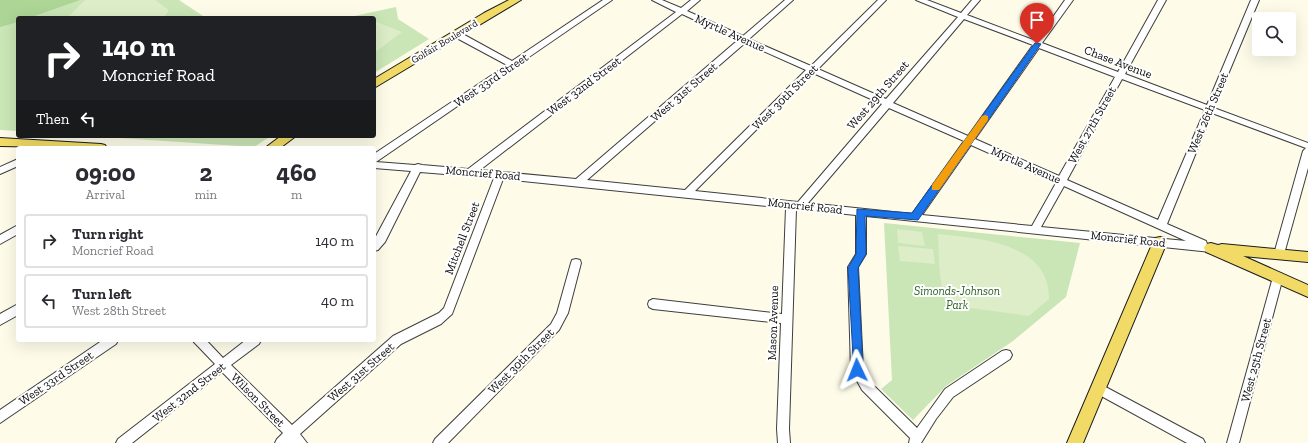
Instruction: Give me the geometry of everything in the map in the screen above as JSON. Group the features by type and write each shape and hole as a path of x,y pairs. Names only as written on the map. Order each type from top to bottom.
{"main road":[{"name":"Golfair Boulevard","path":"376,83 456,34 516,0"},
{"path":"274,146 287,138"},
{"path":"0,142 47,146"},
{"path":"1075,443 1160,242"},
{"name":"Moncrief Road","path":"1211,248 1308,257"},
{"name":"Myrtle Avenue","path":"1211,248 1308,291"}],"street":[{"name":"West 33rd Street","path":"376,158 608,0"},
{"name":"Myrtle Avenue","path":"656,0 1211,248"},
{"name":"West 32nd Street","path":"471,172 696,0"},
{"name":"West 31st Street","path":"578,183 789,0"},
{"name":"West 30th Street","path":"687,194 882,0"},
{"name":"Chase Avenue","path":"920,0 1308,146"},
{"name":"West 29th Street","path":"795,205 887,103 976,0"},
{"path":"915,217 1069,0"},
{"name":"West 27th Street","path":"1035,229 1060,181 1162,0"},
{"name":"West 26th Street","path":"1161,225 1255,0"},
{"path":"456,34 513,64"},
{"path":"1279,254 1308,151"},
{"path":"0,172 16,163"},
{"name":"Moncrief Road","path":"376,165 471,172 1211,248"},
{"path":"376,245 381,239 418,168"},
{"name":"Mitchell Street","path":"448,311 500,175"},
{"name":"Mason Avenue","path":"784,443 783,429 786,319 795,205"},
{"path":"860,212 861,254 853,268 857,370 866,386 916,440 932,415 949,393 1006,355"},
{"path":"0,240 16,230"},
{"name":"West 30th Street","path":"439,443 555,327 562,313 576,264"},
{"name":"West 25th Street","path":"1233,443 1278,277"},
{"path":"653,304 786,319"},
{"path":"0,320 16,310"},
{"name":"West 31st Street","path":"281,443 397,340 406,334 438,320 448,311"},
{"name":"West 33rd Street","path":"0,417 109,342"},
{"name":"Wilson Street","path":"200,342 301,443"},
{"name":"West 32nd Street","path":"122,443 252,342"},
{"path":"1098,388 1199,443"}],"green space":[{"path":"0,0 179,0 203,16 16,16 16,131 0,130"},
{"path":"0,0 80,0 35,16 16,16 16,23 0,27"},
{"path":"85,0 155,0 169,10 165,16 69,16"},
{"path":"396,7 398,19 429,39 376,72 376,16 354,16"},
{"path":"376,22 402,32 376,52"},
{"path":"120,138 268,138 256,146"},
{"name":"Simonds-Johnson Park","path":"884,223 1080,243 1066,297 1013,341 946,386 913,420 881,389 892,380"},
{"path":"897,229 922,232 925,246 898,243"},
{"path":"938,234 992,242 1010,247 1025,255 1038,266 1046,280 1049,299 1029,316 949,305 945,299 941,282"},
{"path":"898,246 933,249 935,264 900,261"}],"slow traffic":[{"path":"935,188 985,118"}],"route":[{"path":"857,370 853,268 861,254 860,212 915,217 1037,44"}]}
